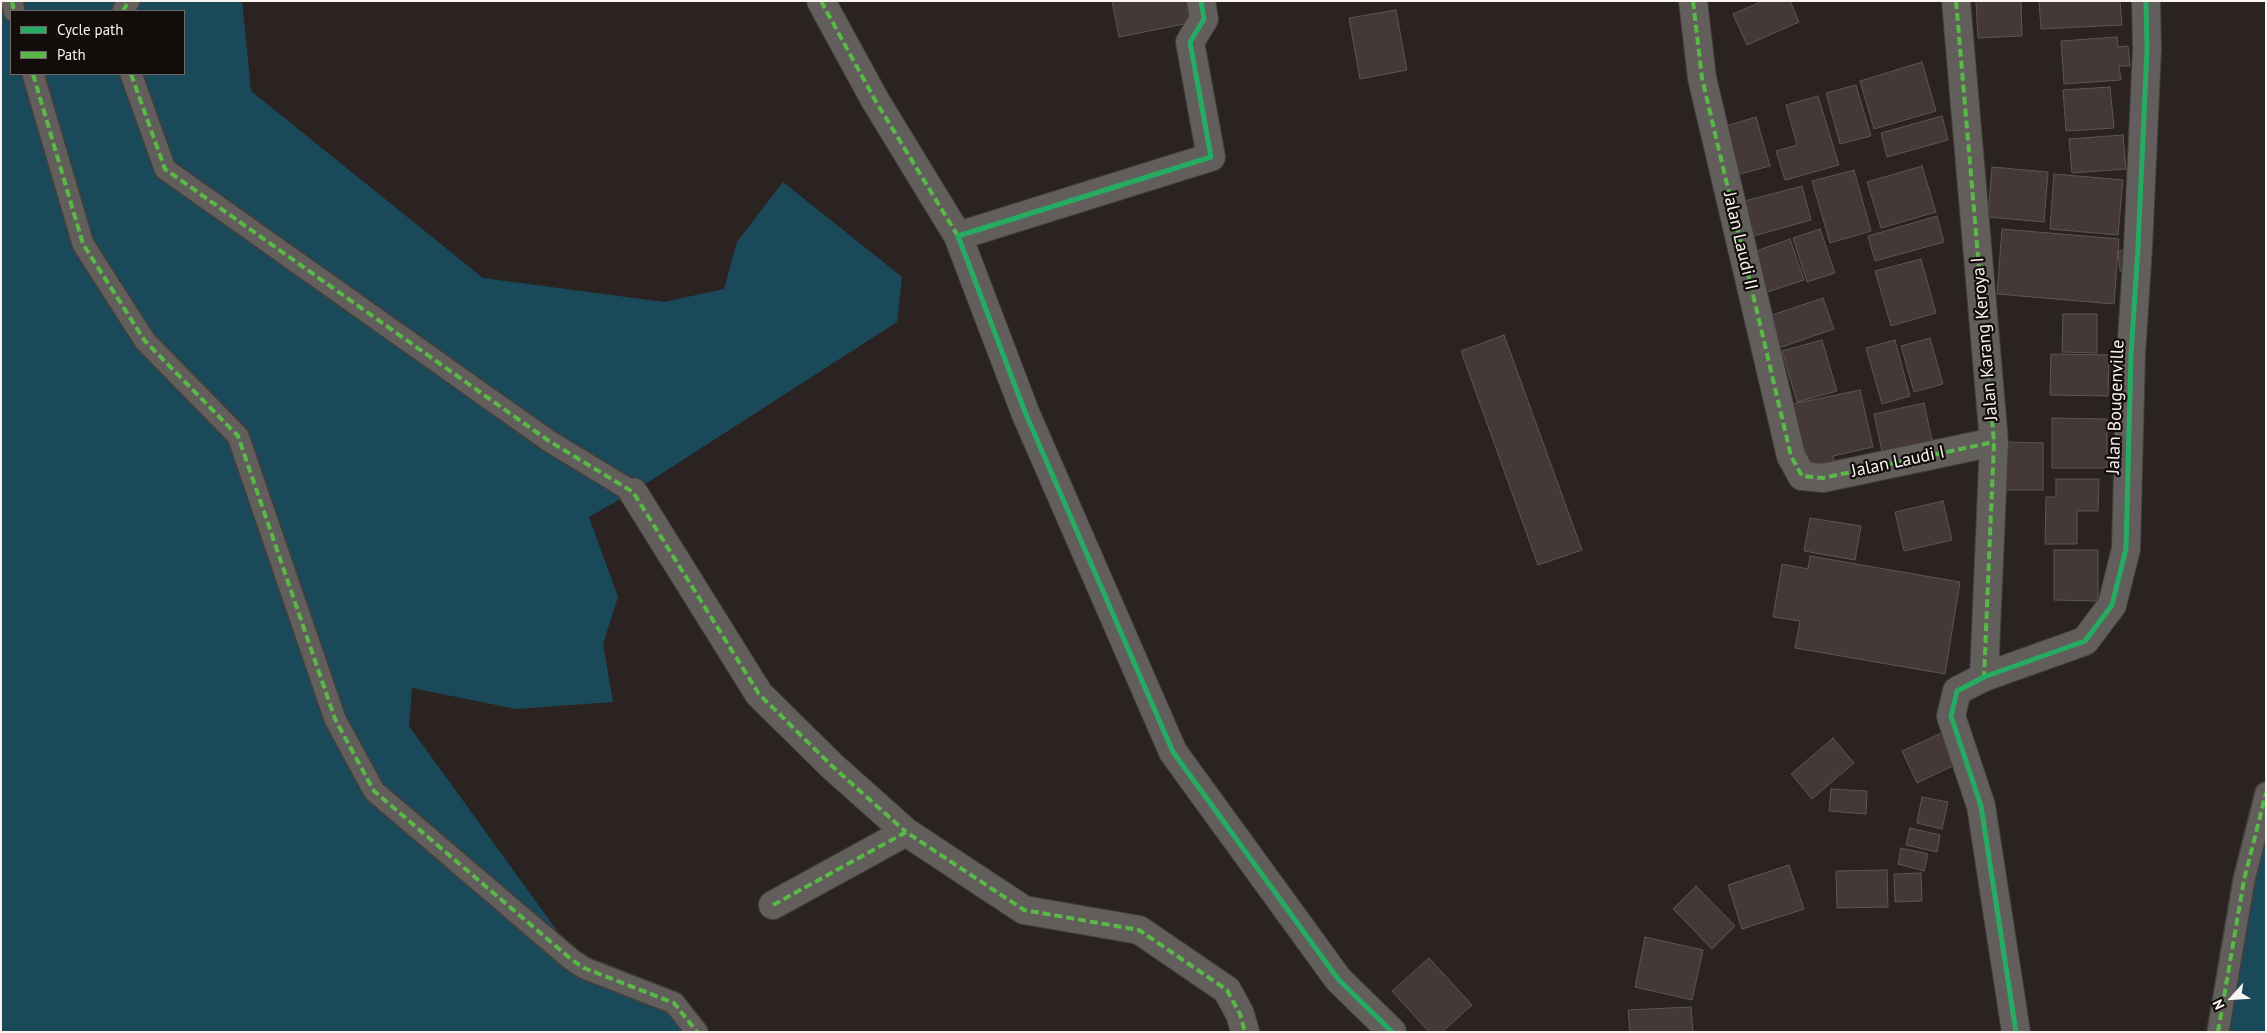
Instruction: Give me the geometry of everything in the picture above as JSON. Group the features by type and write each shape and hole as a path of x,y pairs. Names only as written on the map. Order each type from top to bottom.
{"street":[{"path":"821,1 875,100 958,236 1025,412 1173,752 1338,979 1392,1032"},
{"path":"958,236 1211,157 1190,42 1204,19 1200,1"},
{"name":"Jalan Laudi II","path":"1693,1 1702,78 1791,456 1802,476"},
{"name":"Jalan Karang Keroya I","path":"1956,1 1994,442 1984,677"},
{"name":"Jalan Bougenville","path":"2016,1032 1981,806 1951,716 1957,691 1984,677 2084,641 2112,605 2126,549 2131,354 2147,49 2146,1"},
{"path":"33,75 83,244 145,341 238,436 335,719 374,791 572,960 584,968 674,1003 697,1032"},
{"path":"130,75 164,169 549,441 633,492 758,694 832,766 906,832 1024,910 1139,930 1227,990 1240,1014 1245,1032"},
{"name":"Jalan Laudi I","path":"1802,476 1823,478 1994,442"},
{"path":"2218,1032 2244,880 2266,793"},
{"path":"773,905 906,832"}],"water":[{"path":"1,1 242,1 251,91 483,278 664,302 724,289 737,242 783,182 902,277 897,322 633,492 589,517 618,597 603,644 613,702 516,709 412,688 409,726 584,968 664,1009 685,1032 1,1032"},
{"path":"2266,832 2266,1032 2224,1032 2252,880"}],"building":[{"path":"1112,1 1190,1 1194,22 1119,37"},
{"path":"1763,1 1790,1 1799,22 1747,45 1733,14"},
{"path":"1976,1 2021,1 2022,36 1978,38"},
{"path":"2039,1 2120,1 2122,25 2041,29"},
{"path":"1396,10 1407,70 1360,79 1349,18"},
{"path":"2117,37 2118,47 2128,46 2130,66 2119,66 2121,80 2064,84 2061,41"},
{"path":"1922,62 1936,111 1874,129 1860,81"},
{"path":"1856,85 1871,136 1840,144 1826,93"},
{"path":"2110,87 2114,128 2066,131 2063,90"},
{"path":"1818,96 1839,165 1785,180 1776,151 1797,145 1786,105"},
{"path":"1942,116 1948,140 1887,157 1881,133"},
{"path":"1756,117 1770,166 1729,177 1716,129"},
{"path":"2123,135 2126,169 2072,173 2069,139"},
{"path":"1922,166 1936,212 1881,228 1867,182"},
{"path":"1992,167 2048,172 2044,222 1988,217"},
{"path":"1854,170 1871,231 1830,243 1812,181"},
{"path":"2054,174 2123,180 2118,235 2050,229"},
{"path":"1802,186 1811,220 1750,237 1741,202"},
{"path":"1937,216 1944,242 1875,261 1868,236"},
{"path":"1820,229 1835,273 1807,282 1793,238"},
{"path":"2002,229 2119,239 2114,304 1997,294"},
{"path":"1790,239 1804,280 1758,295 1745,255"},
{"path":"2134,249 2136,269 2120,271 2118,251"},
{"path":"1921,259 1936,313 1891,326 1875,271"},
{"path":"1823,298 1834,329 1770,351 1760,319"},
{"path":"2063,314 2097,314 2097,353 2062,352"},
{"path":"1504,335 1582,550 1538,565 1461,351"},
{"path":"1930,338 1943,384 1914,392 1901,346"},
{"path":"1822,340 1837,391 1797,402 1782,351"},
{"path":"1895,340 1910,396 1882,404 1866,348"},
{"path":"2051,354 2109,355 2108,396 2050,395"},
{"path":"1860,390 1873,447 1833,456 1836,470 1806,462 1788,405"},
{"path":"1924,403 1933,445 1883,456 1874,414"},
{"path":"2052,418 2107,419 2107,468 2052,468"},
{"path":"2007,442 2043,443 2043,490 2006,490"},
{"path":"2056,479 2099,479 2098,511 2077,511 2077,544 2045,544 2046,497 2056,497"},
{"path":"1943,501 1952,540 1904,551 1895,512"},
{"path":"1810,518 1861,526 1855,560 1804,551"},
{"path":"2054,550 2098,550 2098,601 2054,600"},
{"path":"1810,556 1960,582 1945,674 1795,648 1800,621 1773,617 1782,564 1808,569"},
{"path":"1946,731 1961,762 1917,783 1902,751"},
{"path":"1833,738 1854,763 1812,799 1791,774"},
{"path":"1831,789 1867,791 1866,814 1829,811"},
{"path":"1922,797 1948,802 1942,829 1917,823"},
{"path":"1910,828 1940,835 1937,852 1906,845"},
{"path":"1901,848 1928,854 1924,871 1898,864"},
{"path":"1789,865 1804,909 1742,929 1728,885"},
{"path":"1887,870 1888,907 1837,908 1836,871"},
{"path":"1921,873 1922,901 1895,902 1894,874"},
{"path":"1696,886 1735,926 1712,949 1673,909"},
{"path":"1645,937 1703,950 1692,1000 1635,987"},
{"path":"1429,958 1472,1005 1442,1032 1429,1032 1392,991"},
{"path":"1691,1007 1693,1032 1630,1032 1628,1010"}],"marked path":[{"path":"12,1 14,10"},
{"path":"124,10 129,1"},
{"path":"821,1 875,100 958,236"},
{"path":"1693,1 1702,78 1791,456 1802,476 1823,478 1994,442"},
{"path":"1956,1 1994,442 1984,677"},
{"path":"33,75 83,244 145,341 238,436 335,719 374,791 572,960 584,968 674,1003 697,1032"},
{"path":"131,75 165,169 549,441 633,492 759,694 832,766 906,832"},
{"path":"2218,1032 2244,880 2266,793"},
{"path":"773,905 906,832 1024,910 1139,930 1227,990 1240,1014 1245,1032"}],"cycle path":[{"path":"1201,1 1204,19 1190,42 1211,157 958,236 1025,412 1173,752 1338,979 1392,1032"},
{"path":"2016,1032 1981,806 1951,716 1957,691 1984,677 2085,641 2112,605 2126,549 2131,354 2147,49 2146,1"}]}
